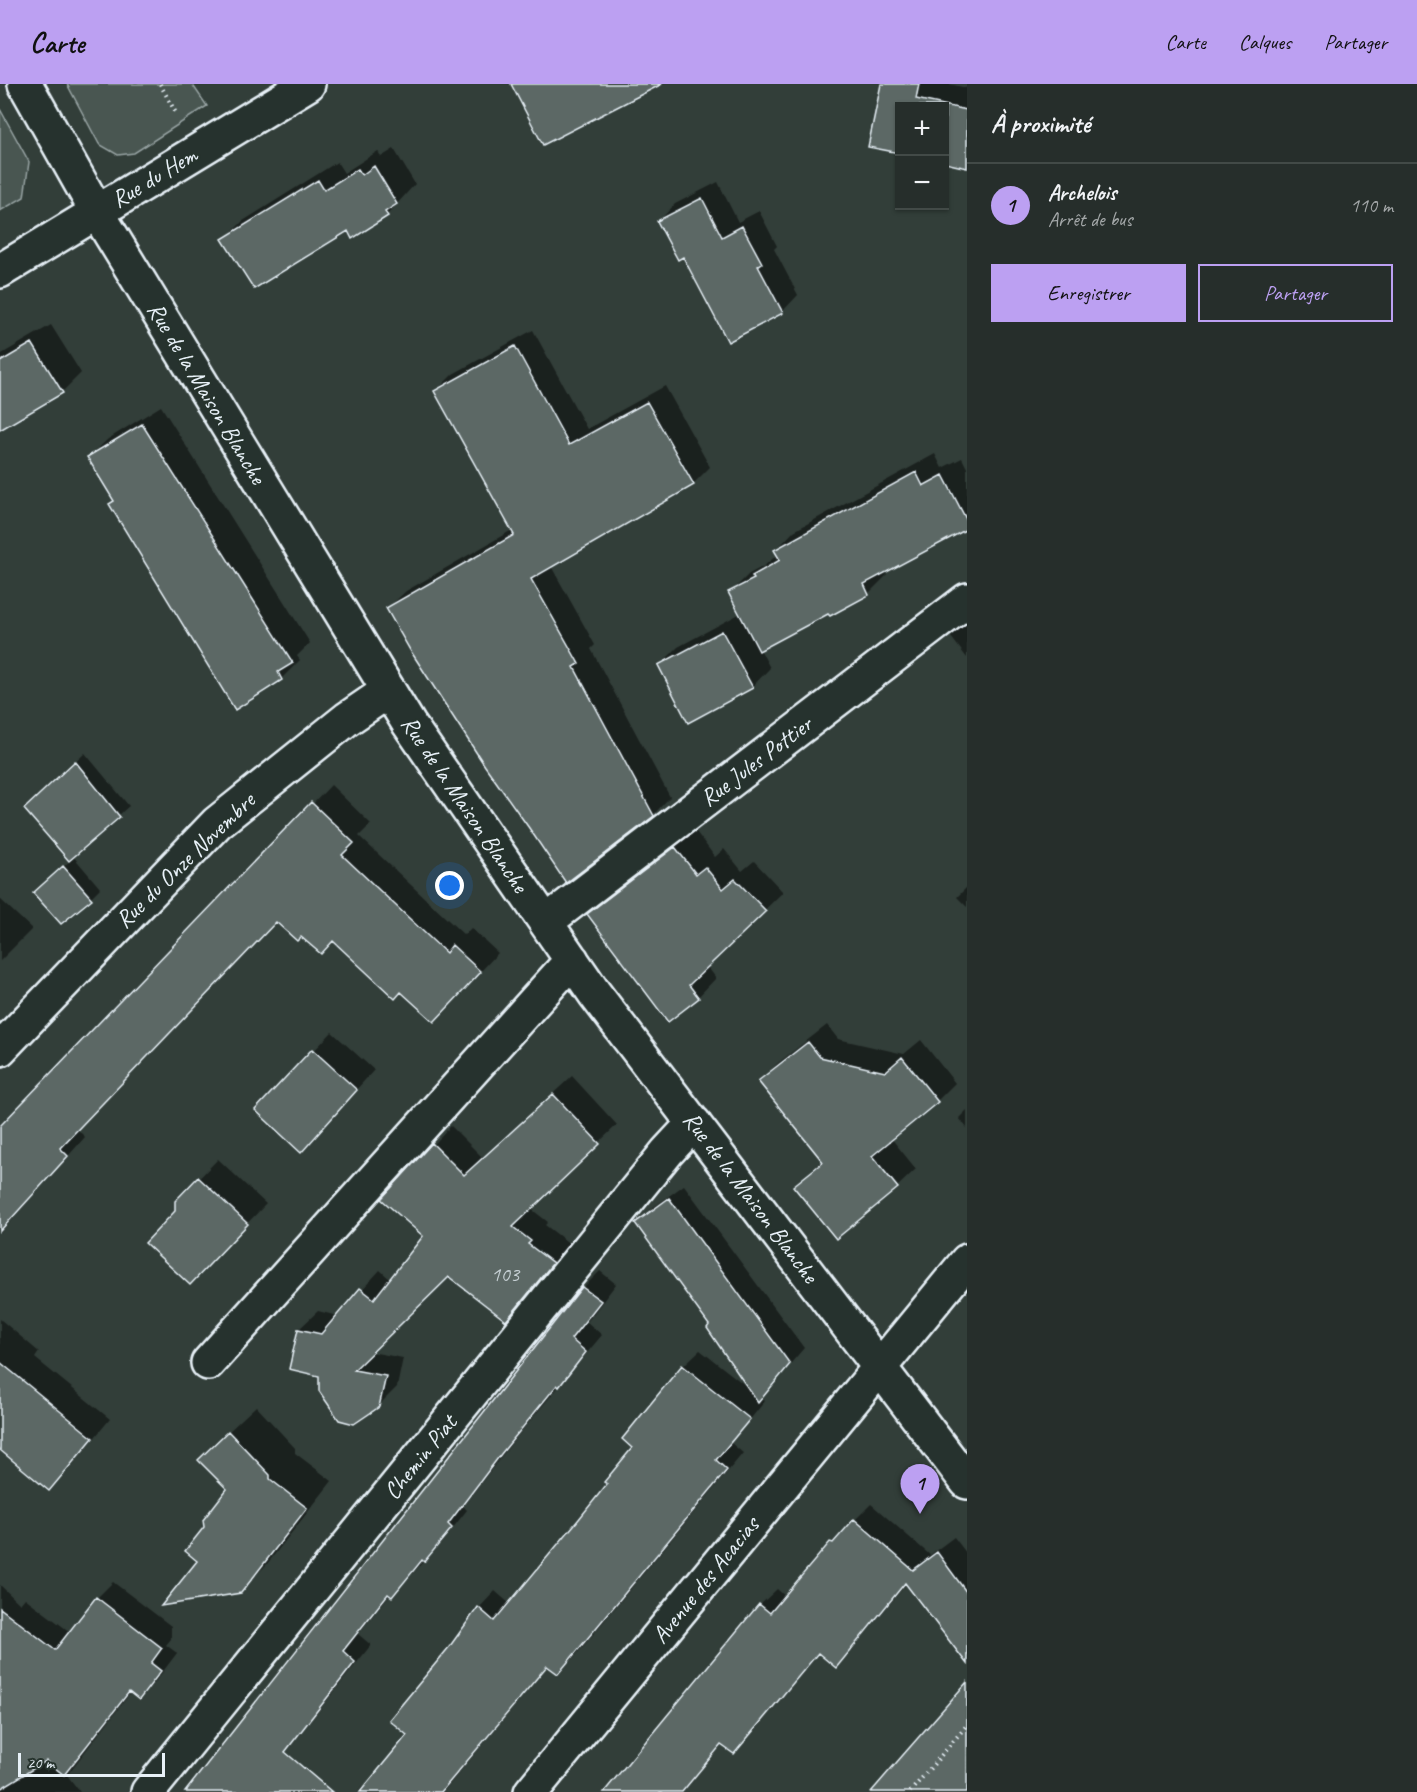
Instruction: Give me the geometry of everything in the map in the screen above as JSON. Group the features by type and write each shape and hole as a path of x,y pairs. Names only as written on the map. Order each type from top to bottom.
{"street":[{"name":"Rue de la Maison Blanche","path":"25,84 97,212 409,724 572,960 878,1368 967,1482"},
{"name":"Rue du Hem","path":"0,271 308,84"},
{"name":"Rue Jules Pottier","path":"546,922 967,600"},
{"name":"Rue du Onze Novembre","path":"0,1049 217,823 347,719 388,691"},
{"path":"208,1363 572,960"},
{"name":"Chemin Piat","path":"148,1792 660,1161 694,1123"},
{"name":"Avenue des Acacias","path":"531,1792 967,1261"}],"path":[{"path":"910,1792 967,1725"}],"shaded area":[{"path":"67,84 192,84 207,106 134,153 118,155 99,144"},
{"path":"0,109 29,162 24,197 0,211"}],"building":[{"path":"511,84 662,84 543,145"},
{"path":"881,84 919,84 916,99 930,102 895,102 895,152 868,147"},
{"path":"949,106 967,110 967,168 949,164"},
{"path":"374,166 397,204 385,212 388,216 352,239 348,231 254,289 222,239 318,180 324,190 358,169 362,175"},
{"path":"702,198 722,237 742,226 762,263 758,266 783,313 728,342 683,257 678,260 657,221"},
{"path":"32,343 63,393 0,430 0,362"},
{"path":"515,346 569,445 647,402 694,485 531,579 579,664 574,667 654,816 566,883 485,766 410,650 386,608 514,535 434,391"},
{"path":"142,424 293,663 278,672 282,680 235,710 109,504 114,501 87,457"},
{"path":"916,472 923,486 943,475 967,521 967,529 864,584 869,595 759,651 728,592 754,579 752,576 780,560 774,550"},
{"path":"722,631 753,688 688,723 658,665"},
{"path":"75,761 120,817 69,861 24,809"},
{"path":"311,802 354,843 342,855 446,953 452,945 481,972 434,1022 401,992 395,999 333,941 321,954 301,937 297,941 276,922 60,1148 68,1156 0,1231 0,1126"},
{"path":"675,847 696,874 705,867 723,889 735,879 766,911 689,985 699,998 668,1022 587,914"},
{"path":"63,866 92,899 61,924 33,893"},
{"path":"808,1042 820,1057 885,1072 902,1057 938,1102 872,1156 898,1188 836,1239 793,1186 823,1162 758,1081"},
{"path":"312,1049 357,1090 301,1153 255,1110"},
{"path":"553,1094 600,1144 513,1227 531,1241 528,1244 553,1263 506,1321 449,1277 354,1370 386,1376 379,1407 354,1424 339,1420 319,1391 319,1376 289,1369 298,1329 321,1334 360,1288 374,1299 423,1236 381,1199 432,1143 464,1175"},
{"path":"198,1177 248,1224 190,1285 145,1243 175,1211 175,1201"},
{"path":"669,1198 790,1364 758,1403 707,1328 709,1325 635,1223"},
{"path":"582,1287 601,1301 571,1339 586,1352 501,1454 448,1524 452,1528 392,1597 388,1594 343,1651 355,1662 285,1752 332,1792 185,1792"},
{"path":"0,1362 93,1438 49,1491 0,1450"},
{"path":"682,1365 750,1419 716,1460 727,1470 558,1674 547,1666 441,1792 360,1792 407,1735 389,1720 450,1646 478,1607 494,1621 579,1519 607,1484 604,1482 632,1448 622,1439"},
{"path":"228,1431 270,1475 270,1479 307,1508 241,1593 161,1606 197,1561 185,1551 204,1527 203,1520 227,1489 198,1460"},
{"path":"854,1519 913,1570 937,1552 967,1593 967,1664 905,1583 836,1668 818,1653 734,1754 721,1745 682,1792 604,1792 759,1604 770,1613 830,1542 833,1543"},
{"path":"96,1597 162,1648 151,1663 161,1671 139,1700 129,1692 64,1775 46,1761 0,1789 0,1608 55,1650"},
{"path":"967,1682 967,1792 871,1792 903,1755"}],"place":[{"name":"Archelois","path":"920,1514"}]}
